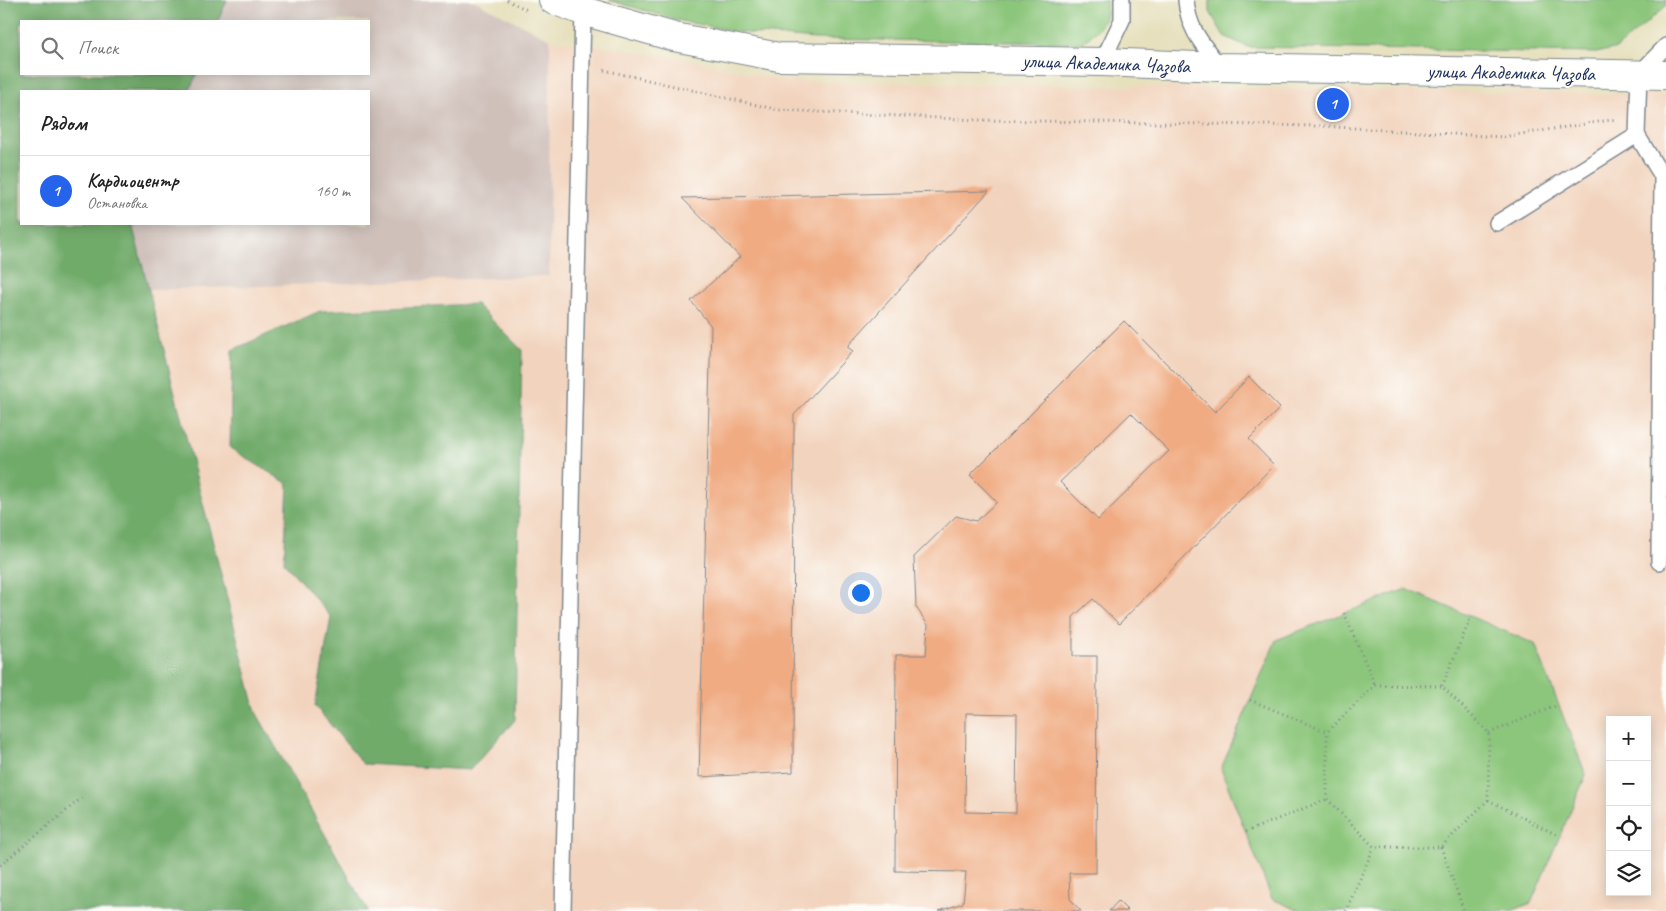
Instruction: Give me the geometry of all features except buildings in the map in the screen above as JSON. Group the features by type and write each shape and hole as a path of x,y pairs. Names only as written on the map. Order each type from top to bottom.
{"street":[{"name":"улица Академика Чазова","path":"553,0 583,11 674,37 779,57 1102,62 1220,67 1666,75"}],"lane":[{"path":"1102,62 1122,20 1122,0"},
{"path":"1186,0 1187,12 1194,33 1220,67"},
{"path":"564,911 583,11"},
{"path":"1659,562 1662,176 1637,135 1637,116 1639,74 1666,46"},
{"path":"1497,223 1637,135"}],"path":[{"path":"581,65 779,110 981,120 1320,126 1502,137 1637,116"},
{"path":"1344,613 1375,685"},
{"path":"1442,686 1471,617"},
{"path":"1375,685 1442,686 1489,733 1488,800 1441,847 1374,847 1327,799 1327,732 1375,685"},
{"path":"1250,700 1327,732"},
{"path":"1489,733 1558,705"},
{"path":"0,865 83,798"},
{"path":"1246,832 1327,799"},
{"path":"1488,800 1559,836"},
{"path":"1346,911 1374,847"},
{"path":"1441,847 1464,911"}],"shaded area":[{"path":"227,0 473,0 550,39 549,276 149,290 133,228 134,225 370,225 370,90 189,90 197,75 370,75 370,20 218,20"},
{"path":"550,39 684,59 785,81 1666,95 1666,911 368,911 256,712 149,290 549,276"}],"green space":[{"path":"0,0 227,0 218,20 20,20 20,75 197,75 189,90 20,90 20,225 134,225 133,228 256,712 368,911 0,911"},
{"path":"609,0 1106,0 1106,15 1101,25 1082,43 815,39 737,32 677,20"},
{"path":"1210,0 1666,0 1666,6 1617,48 1596,53 1248,47 1224,36 1210,12"},
{"path":"476,304 522,350 515,720 470,770 363,764 315,706 331,617 284,562 288,484 230,448 232,350 320,311"},
{"path":"1406,589 1535,644 1586,775 1531,903 1511,911 1300,911 1272,899 1221,769 1276,640"}],"place":[{"name":"Кардиоцентр","path":"1333,104"}]}
